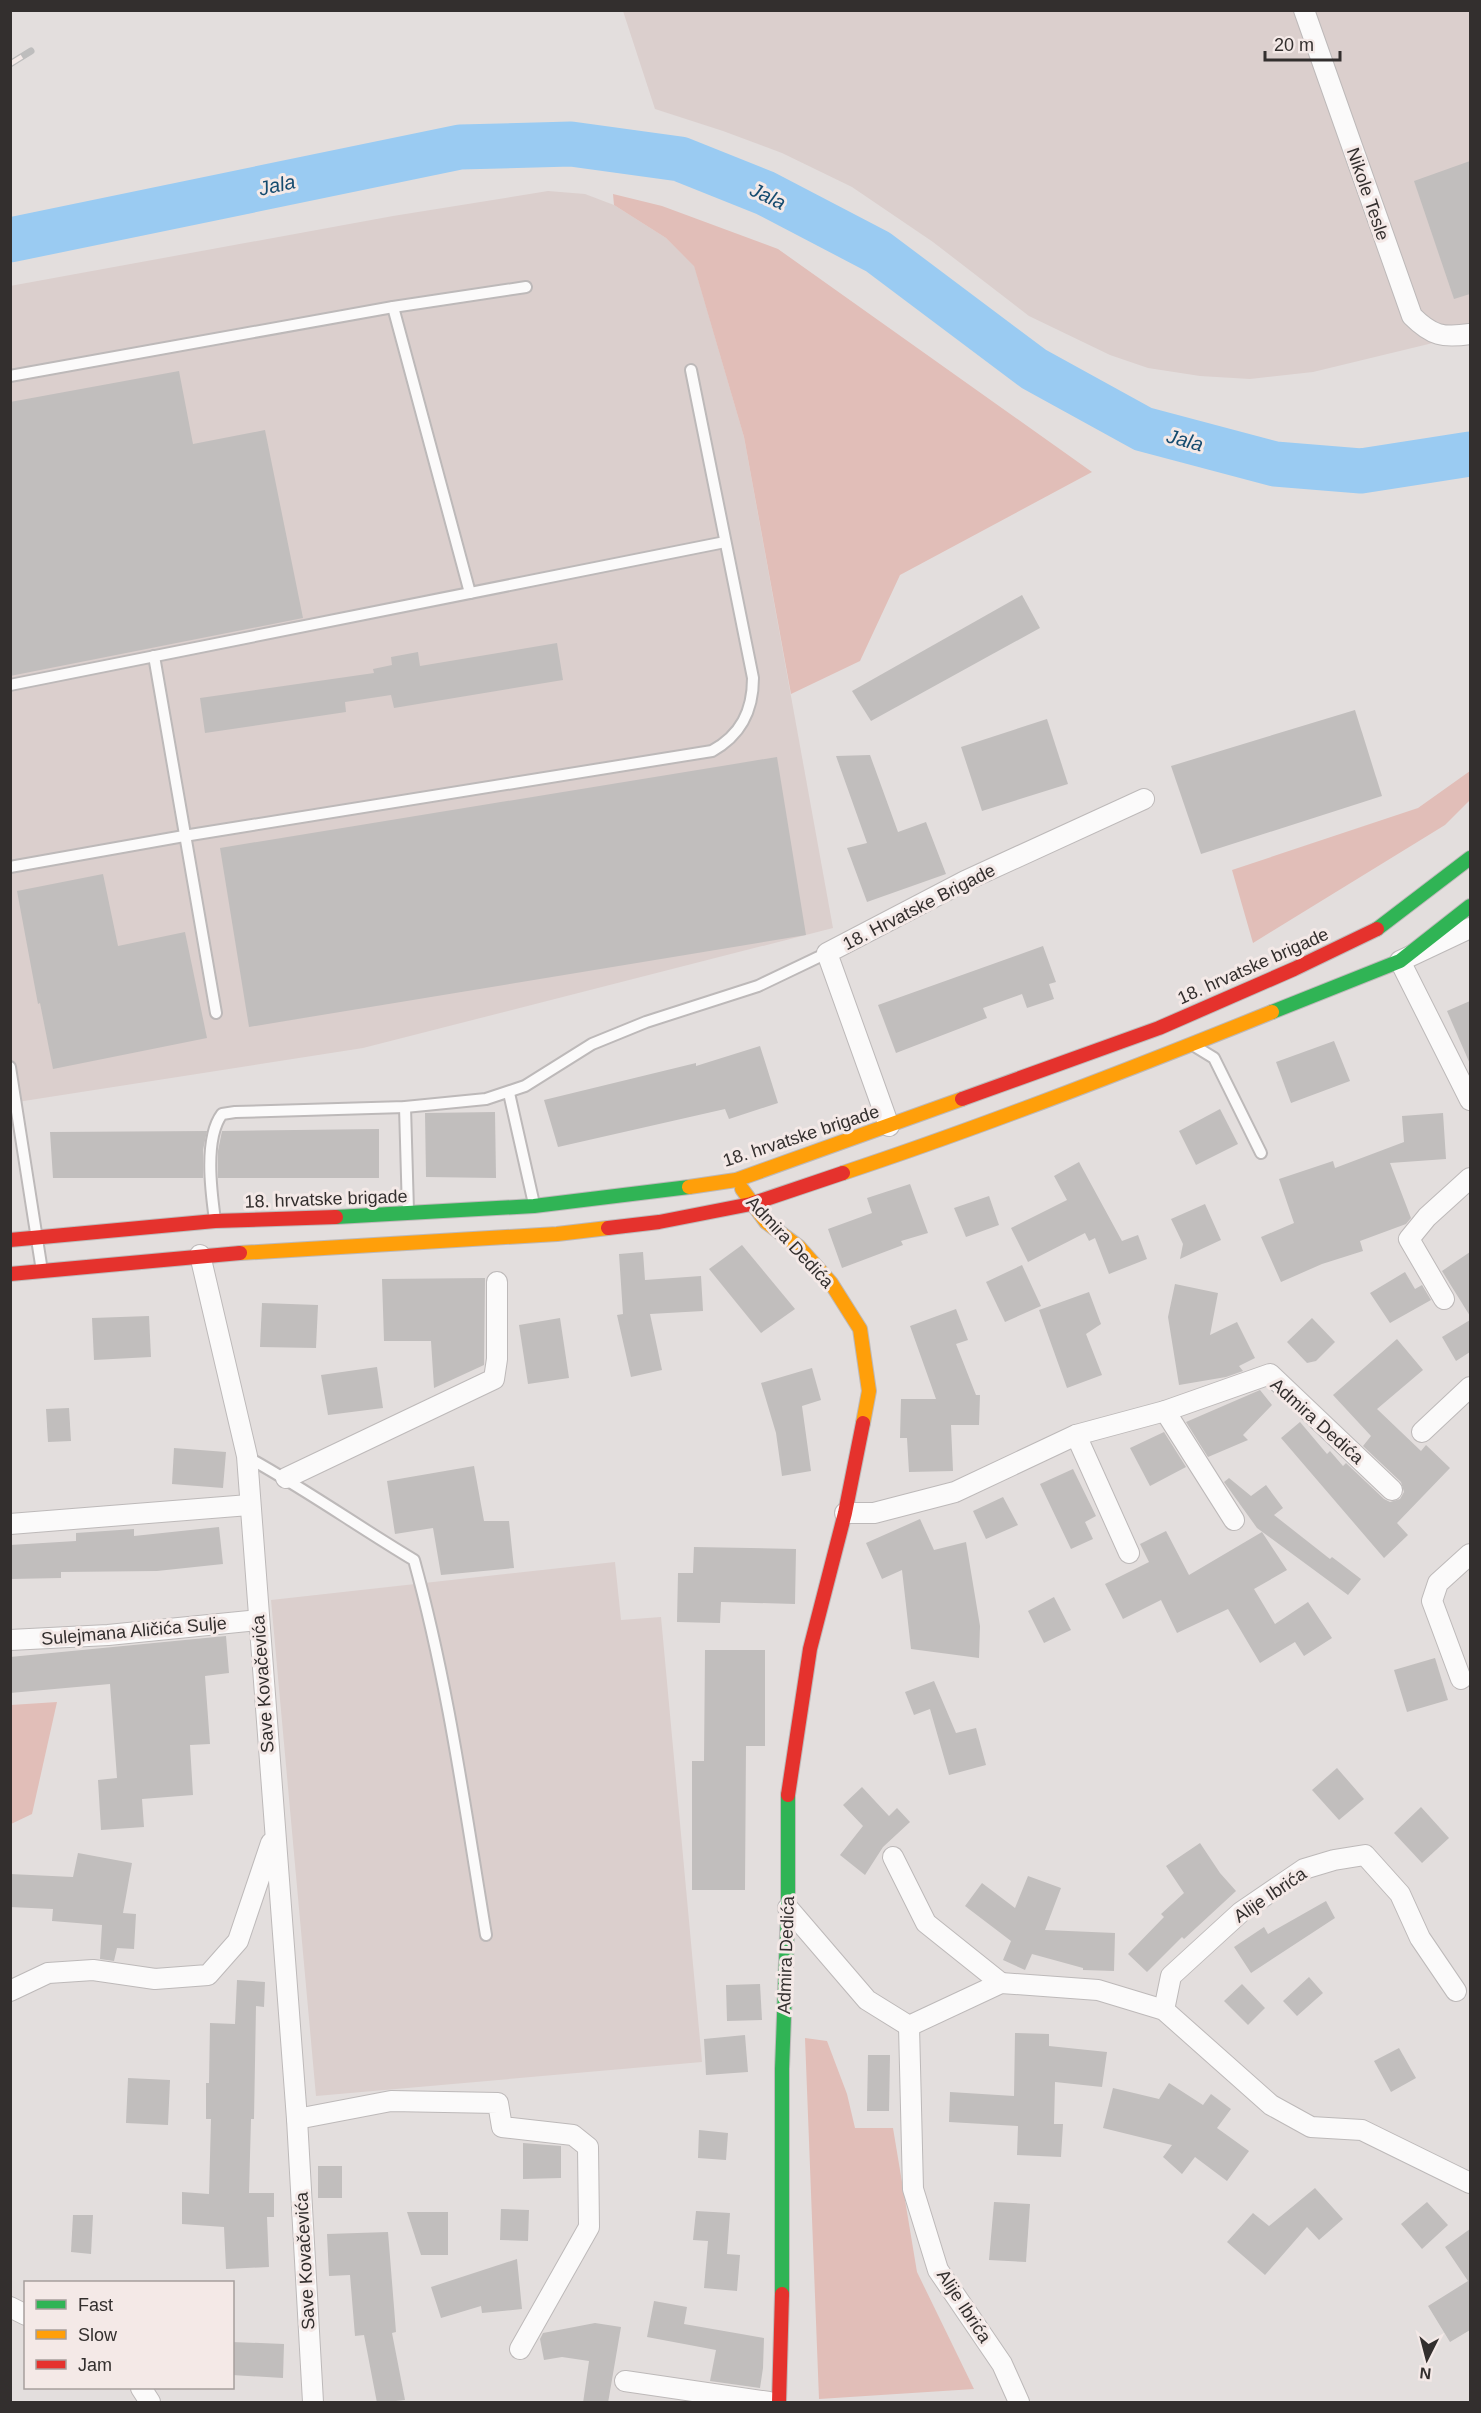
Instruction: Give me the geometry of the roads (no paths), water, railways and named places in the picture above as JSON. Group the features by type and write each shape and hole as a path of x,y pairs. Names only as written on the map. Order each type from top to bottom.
{"main road":[{"name":"18. hrvatske brigade","path":"10,1240 215,1221 408,1214 534,1206 736,1180 1159,1028 1379,928 1470,858"},
{"path":"10,1274 42,1273 200,1255 557,1234 659,1222 751,1204 911,1151 1400,961 1470,906"},
{"name":"Admira Dedića","path":"736,1180 766,1222 799,1248 831,1283 860,1329 869,1391 845,1513 810,1649 788,1788 788,1908 782,2069 783,2260 779,2403"}],"street":[{"name":"Nikole Tesle","path":"1304,10 1412,316 1427,330 1451,337 1470,334"},
{"name":"18. Hrvatske Brigade","path":"889,1126 827,953 965,881 1144,799"},
{"path":"1470,928 1400,961 1470,1100"},
{"path":"1444,1299 1409,1239 1427,1217 1470,1178"},
{"name":"Save Kovačevića","path":"200,1255 246,1456 297,2119 313,2403"},
{"path":"286,1478 494,1379 497,1359 497,1282"},
{"name":"Admira Dedića","path":"845,1513 874,1513 955,1492 1076,1435 1165,1411 1270,1374 1392,1490"},
{"path":"1422,1432 1470,1387"},
{"path":"1165,1411 1234,1520"},
{"path":"1076,1435 1130,1553"},
{"path":"10,1524 249,1505"},
{"path":"1461,1679 1432,1601 1438,1583 1470,1554"},
{"name":"Sulejmana Aličića Sulje","path":"10,1640 108,1635 258,1620"},
{"path":"10,1991 48,1973 93,1970 155,1979 208,1975 238,1941 274,1834"},
{"name":"Alije Ibrića","path":"1164,2010 1171,1976 1241,1912 1304,1869 1334,1860 1365,1855 1400,1894 1420,1938 1456,1992"},
{"path":"893,1857 926,1923 1001,1983"},
{"path":"788,1908 867,2000 909,2026 1001,1983 1098,1990 1164,2010 1271,2105 1311,2127 1362,2130 1470,2183"},
{"name":"Alije Ibrića","path":"909,2026 913,2189 938,2270 1002,2364 1019,2403"},
{"path":"297,2119 392,2101 498,2103 502,2127 573,2135 588,2146 589,2227 520,2349"},
{"path":"10,2307 24,2314"},
{"path":"625,2381 769,2403"},
{"path":"142,2389 150,2403"}],"lane":[{"path":"10,376 393,307 526,287"},
{"path":"393,307 470,593"},
{"path":"10,867 184,836 712,751 726,743 744,723 753,692 753,678 691,370"},
{"path":"10,685 725,542"},
{"path":"154,656 216,1013"},
{"path":"215,1221 210,1157 214,1124 222,1114 463,1103 509,1093 541,1077 592,1044 646,1022 758,986 827,953"},
{"path":"1191,1044 1214,1058 1261,1153"},
{"path":"10,1067 42,1273"},
{"path":"509,1093 534,1206"},
{"path":"405,1107 408,1214"},
{"path":"246,1456 286,1478 358,1527 414,1560 432,1627 443,1681 486,1935"}],"waterway":[{"name":"Jala","path":"10,240 460,147 571,144 680,159 765,193 878,252 1034,369 1143,429 1275,464 1361,471 1470,454"}],"railway":[{"path":"10,64 31,51"}]}
